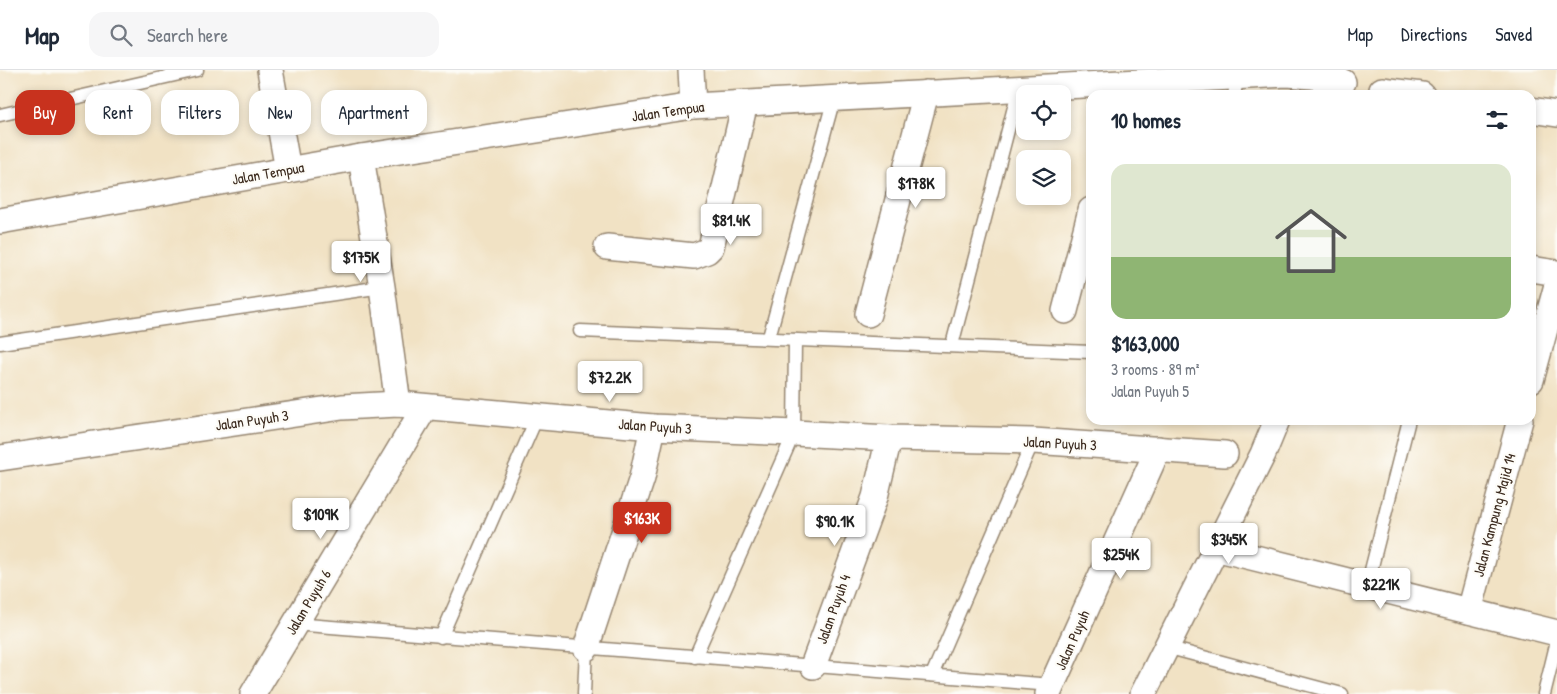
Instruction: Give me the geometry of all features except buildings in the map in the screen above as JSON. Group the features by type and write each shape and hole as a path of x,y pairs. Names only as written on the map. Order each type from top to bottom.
{"street":[{"path":"270,70 288,170"},
{"path":"692,70 693,106"},
{"name":"Jalan Tempua","path":"1071,87 1123,89 1236,86 1287,74 1312,76 1343,82"},
{"path":"1384,85 1403,90"},
{"name":"Jalan Tempua","path":"0,221 361,157 693,106 1016,86"},
{"path":"868,314 926,93"},
{"path":"607,247 694,256 707,251 711,247 745,103"},
{"path":"1536,111 1557,114"},
{"path":"361,157 382,287 398,404"},
{"path":"1065,311 1086,229"},
{"path":"1536,270 1557,274"},
{"path":"1536,362 1557,285"},
{"name":"Jalan Puyuh 3","path":"0,458 342,407 398,404 653,427 794,432 889,438 1033,441 1225,454"},
{"name":"Jalan Puyuh 6","path":"253,694 425,407"},
{"path":"1143,694 1276,425"},
{"name":"Jalan Kampung Majid 14","path":"1468,611 1519,425"},
{"path":"586,648 642,478 653,427"},
{"name":"Jalan Puyuh 4","path":"813,666 875,497 889,438"},
{"name":"Jalan Puyuh","path":"1050,690 1158,449"},
{"path":"1215,548 1557,632"}],"lane":[{"path":"0,115 197,70"},
{"path":"769,337 834,98"},
{"path":"952,345 1016,134"},
{"path":"0,343 382,287"},
{"path":"580,331 735,338 769,337 796,340 1086,352"},
{"path":"695,657 794,432 796,340"},
{"path":"441,636 537,417"},
{"path":"1368,586 1408,425"},
{"path":"932,676 1033,441"},
{"path":"294,624 932,676 1050,690"},
{"path":"1544,694 1557,641"},
{"path":"1166,647 1342,694"},
{"path":"584,694 586,648"}]}
